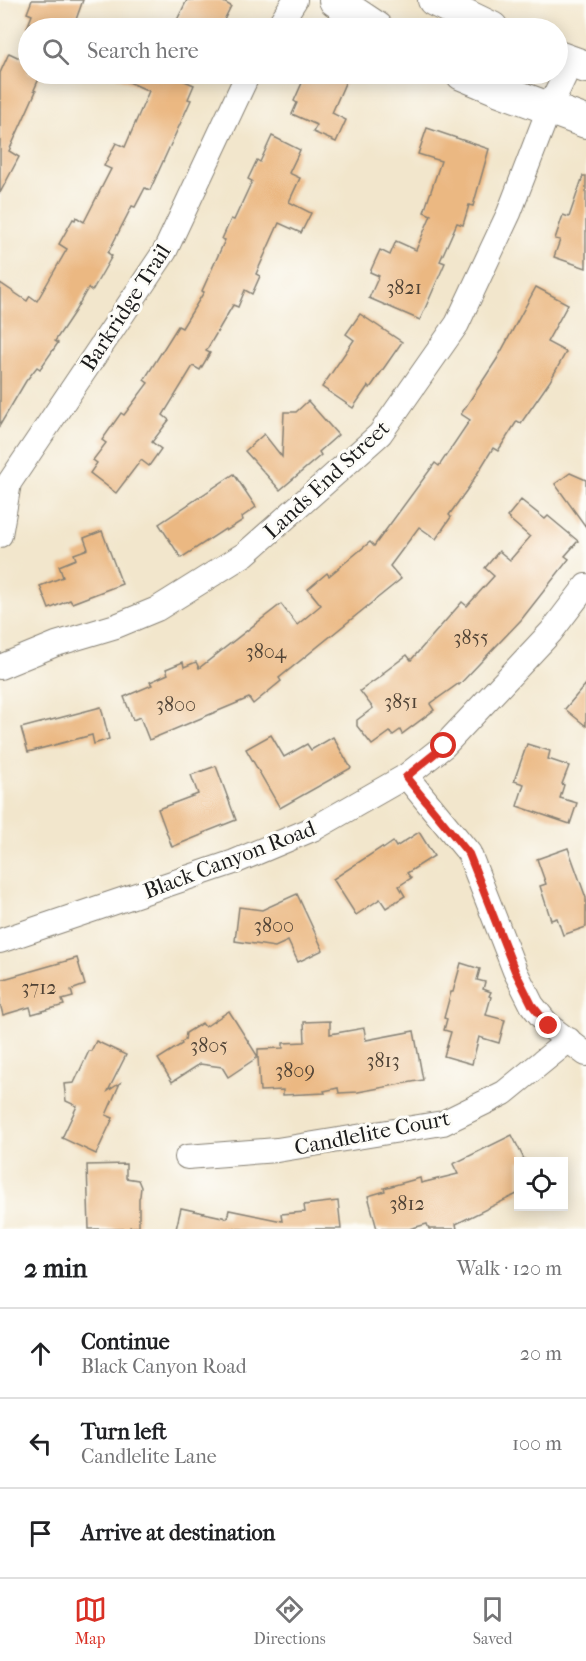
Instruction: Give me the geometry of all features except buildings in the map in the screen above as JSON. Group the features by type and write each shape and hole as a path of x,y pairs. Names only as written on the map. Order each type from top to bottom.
{"main road":[{"path":"334,0 362,18"},
{"path":"434,0 471,18"},
{"path":"486,84 586,122"}],"street":[{"path":"283,18 295,0"},
{"name":"Barkridge Trail","path":"0,535 9,483 165,251 243,84"},
{"name":"Lands End Street","path":"0,660 116,626 157,609 245,554 380,434 457,324 509,213 549,109 561,84"},
{"name":"Black Canyon Road","path":"0,941 234,862 315,828 406,777 444,746 551,632 586,586"},
{"path":"406,777 469,854 515,971 532,1005 549,1026 577,1047"},
{"name":"Candlelite Court","path":"187,1157 278,1150 443,1123 504,1093 577,1047"}],"route":[{"path":"444,746 406,777 469,854 515,971 532,1005 549,1026"}]}
